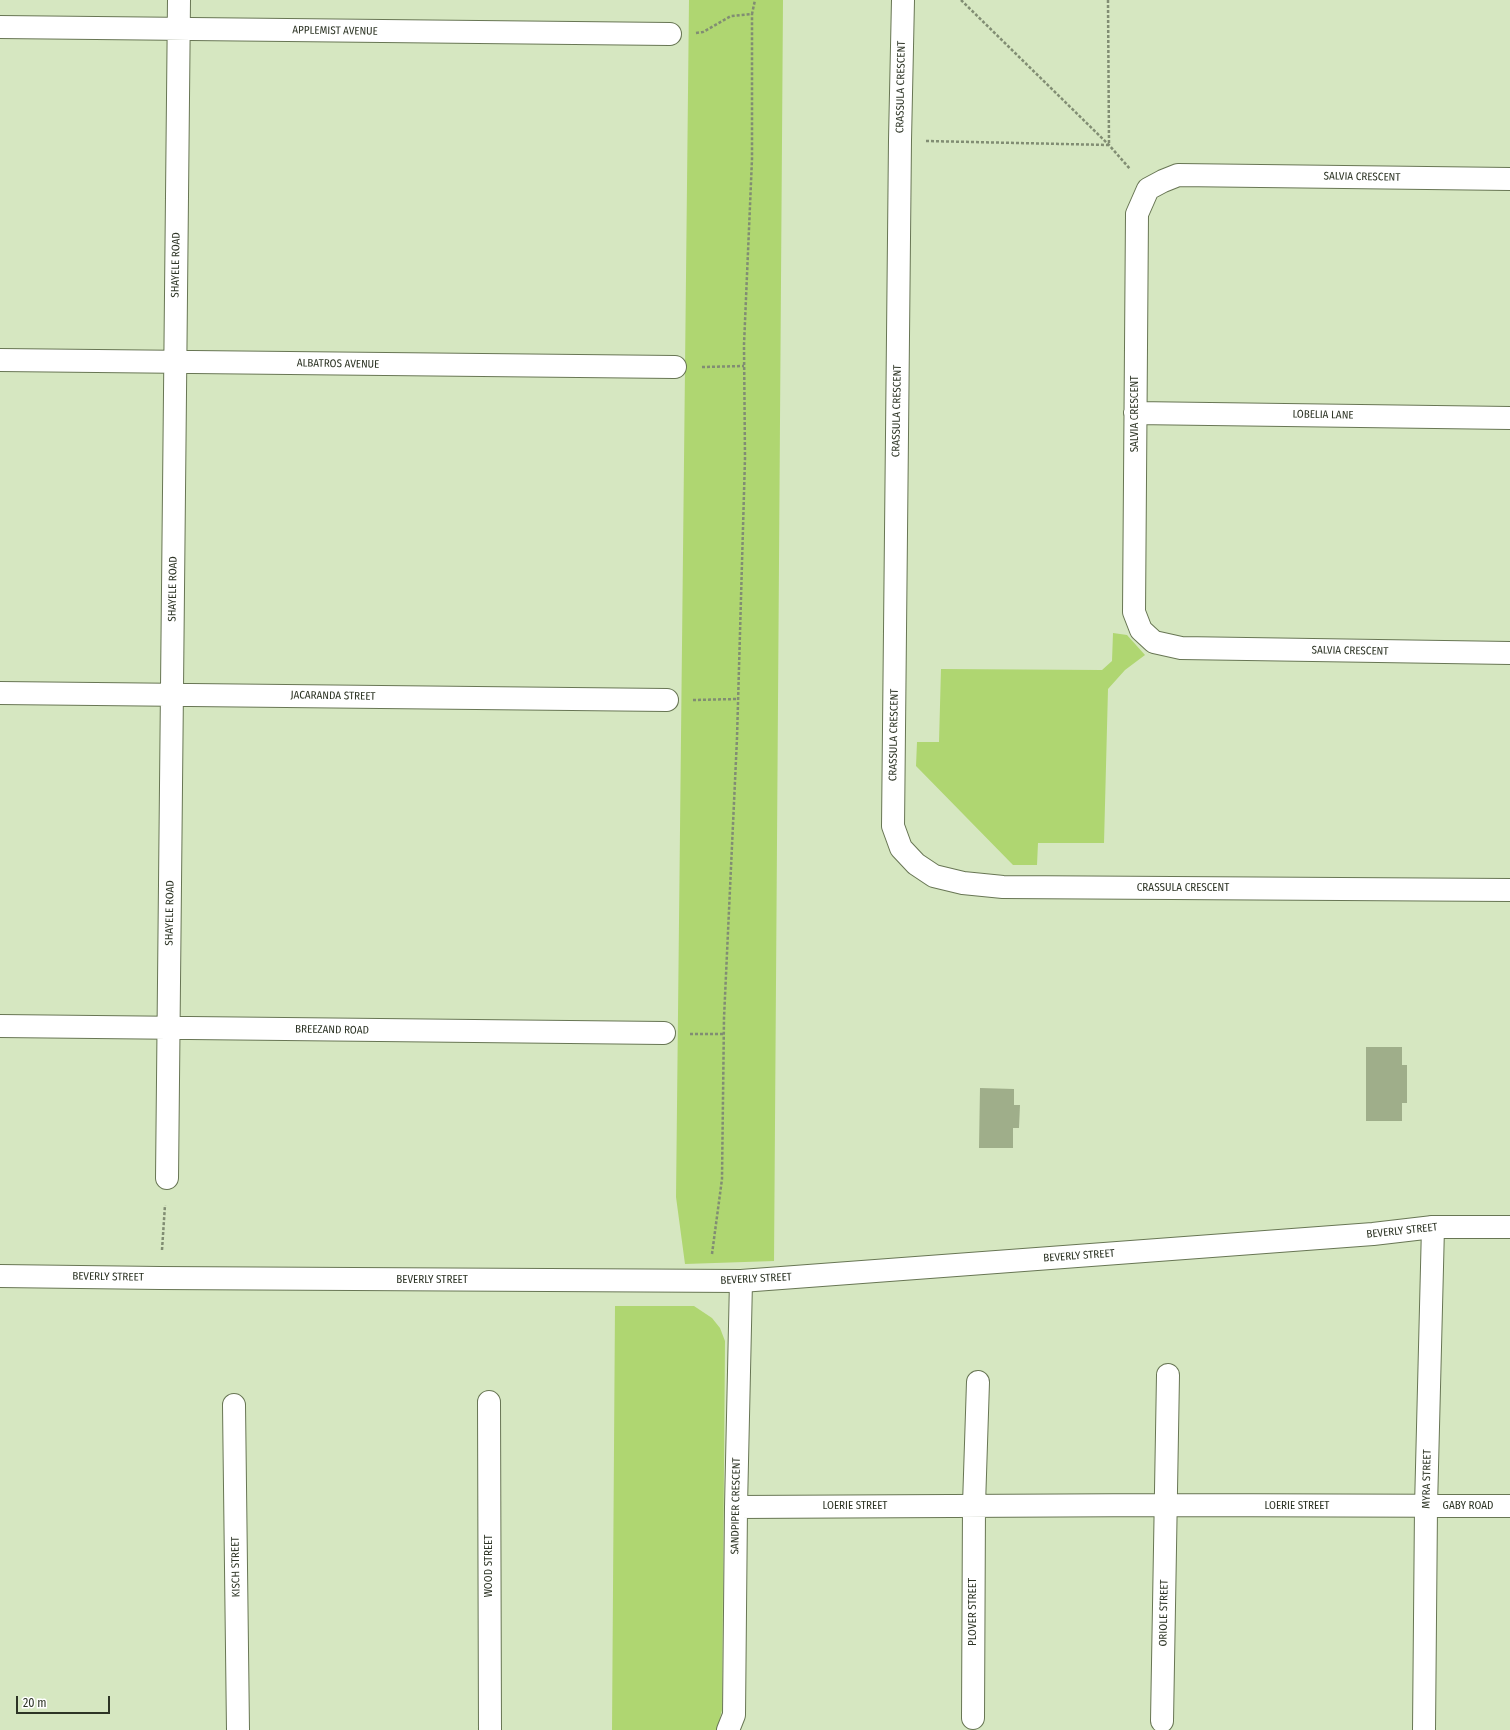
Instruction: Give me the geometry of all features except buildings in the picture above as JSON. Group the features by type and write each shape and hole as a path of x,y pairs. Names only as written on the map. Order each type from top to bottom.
{"street":[{"name":"SHAYELE ROAD","path":"167,1178 179,0"},
{"name":"CRASSULA CRESCENT","path":"903,0 900,140 893,826 901,848 916,864 934,876 963,883 1003,887 1510,890"},
{"name":"APPLEMIST AVENUE","path":"0,28 670,34"},
{"name":"SALVIA CRESCENT","path":"1510,179 1178,175 1148,189 1137,214 1134,612 1141,630 1154,642 1181,648 1510,654"},
{"name":"ALBATROS AVENUE","path":"0,360 675,368"},
{"name":"LOBELIA LANE","path":"1135,413 1510,418"},
{"name":"JACARANDA STREET","path":"0,693 666,700"},
{"name":"BREEZAND ROAD","path":"0,1026 664,1033"},
{"name":"BEVERLY STREET","path":"0,1276 742,1281 1373,1234 1433,1227 1510,1227"},
{"name":"MYRA STREET","path":"1424,1730 1426,1507 1433,1227"},
{"name":"SANDPIPER CRESCENT","path":"728,1730 734,1715 736,1507 742,1281"},
{"path":"1167,1505 1168,1375"},
{"path":"974,1505 978,1382"},
{"name":"WOOD STREET","path":"489,1402 490,1730"},
{"name":"KISCH STREET","path":"234,1405 238,1730"},
{"name":"PLOVER STREET","path":"973,1718 974,1505"},
{"name":"LOERIE STREET","path":"736,1507 1167,1505 1426,1507"},
{"name":"ORIOLE STREET","path":"1162,1721 1167,1505"},
{"name":"GABY ROAD","path":"1426,1507 1510,1506"}],"path":[{"path":"709,1281 722,1179 724,1034 745,458 744,366 752,160 752,14 755,0"},
{"path":"961,0 1109,145 1148,189"},
{"path":"1108,0 1109,145"},
{"path":"670,34 703,32 731,16 752,14"},
{"path":"900,140 1109,145"},
{"path":"675,368 744,366"},
{"path":"666,700 737,699"},
{"path":"664,1033 724,1034"},
{"path":"160,1278 167,1178"}],"green space":[{"path":"689,0 783,0 774,1261 685,1264 676,1197"},
{"path":"1113,633 1127,635 1145,655 1125,670 1108,689 1104,843 1038,843 1037,865 1013,865 916,766 917,742 939,742 941,669 1102,670 1112,661"},
{"path":"615,1306 694,1306 712,1318 720,1328 725,1341 722,1710 717,1730 612,1730"}]}
